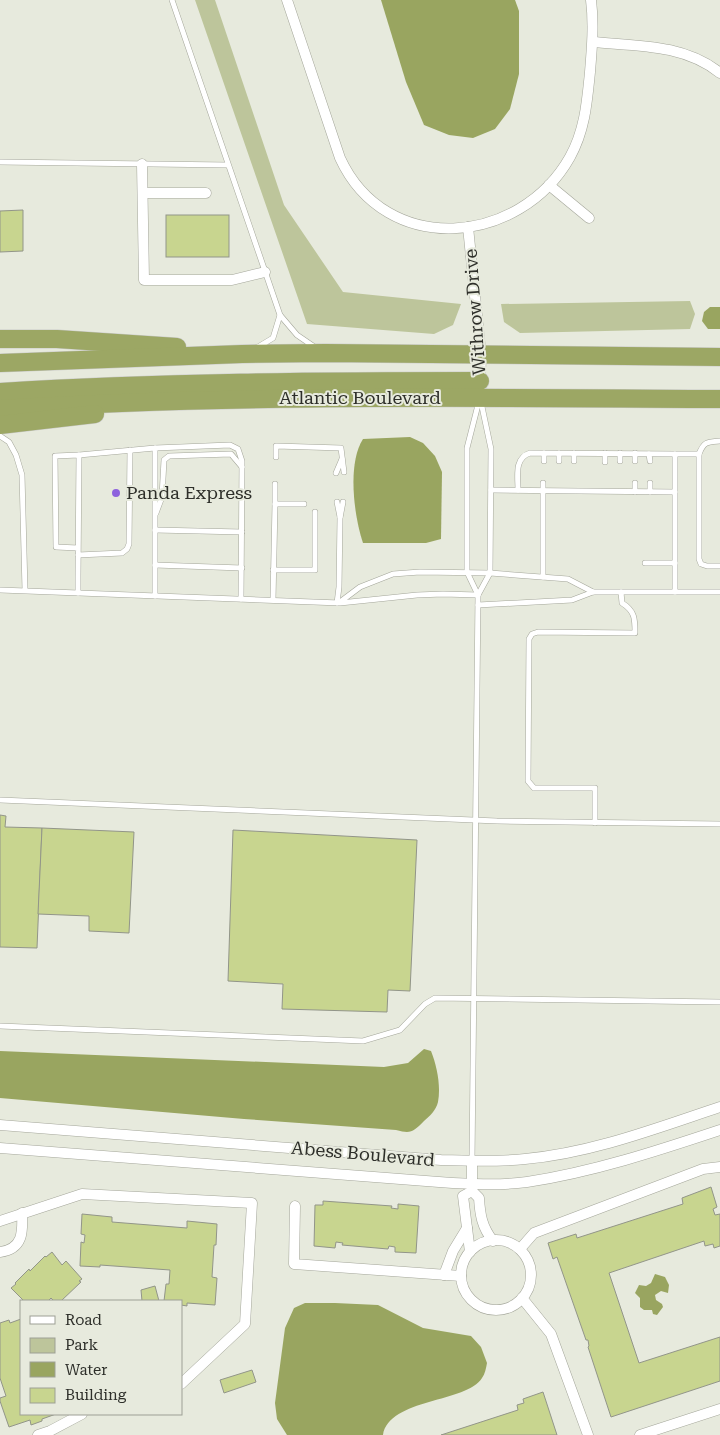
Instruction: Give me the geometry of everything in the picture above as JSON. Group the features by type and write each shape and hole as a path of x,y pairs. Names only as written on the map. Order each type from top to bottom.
{"highway":[{"path":"0,339 57,339 148,344 242,354"},
{"path":"0,363 242,354 325,353 720,357"},
{"path":"0,392 296,381 480,390"},
{"name":"Atlantic Boulevard","path":"0,409 69,404 480,390 720,399"},
{"path":"0,424 240,398"}],"street":[{"path":"287,0 340,158 358,188 384,211 405,221 428,227 468,227 485,224 506,216 525,206 549,185 571,156 580,136 587,107 593,42 591,0"},
{"path":"593,42 676,51 698,59 720,73"},
{"path":"142,164 144,280 232,280 265,272"},
{"path":"549,185 589,218"},
{"path":"143,193 206,193"},
{"name":"Withrow Drive","path":"468,227 481,355 480,390"},
{"name":"Abess Boulevard","path":"0,1125 431,1160 472,1161 526,1159 580,1150 627,1138 720,1108"},
{"name":"Abess Boulevard","path":"0,1148 472,1188 527,1182 594,1168 643,1156 720,1130"},
{"path":"472,1161 472,1188 479,1198 480,1216 484,1229 493,1240"},
{"path":"520,1249 534,1233 703,1169 720,1168"},
{"path":"470,1252 464,1196 472,1188"},
{"path":"0,1221 82,1194 252,1203 245,1324 182,1383"},
{"path":"295,1206 294,1264 461,1276"},
{"path":"0,1252 6,1251 16,1244 22,1233 22,1214"},
{"path":"444,1275 453,1251 467,1227"},
{"path":"493,1240 503,1241 520,1249 530,1268 531,1279 528,1289 522,1298 514,1305 505,1309 494,1310 484,1308 475,1303 463,1286 461,1276 465,1260 470,1252 484,1242 493,1240"},
{"path":"522,1298 551,1334 588,1435"},
{"path":"640,1435 720,1409"},
{"path":"38,1435 50,1431 80,1415"}],"lane":[{"path":"172,0 280,315 296,335 325,353"},
{"path":"0,162 228,165"},
{"path":"242,354 263,345 273,338 280,315"},
{"path":"478,595 490,573 491,490 491,450 480,390"},
{"path":"472,1161 478,595 467,572 467,448 480,390"},
{"path":"0,436 9,442 16,455 22,475 25,590"},
{"path":"720,441 709,442 702,446 699,454 699,559 701,564 720,566"},
{"path":"78,548 56,548 55,456 154,448 230,445 238,449 242,461 241,599"},
{"path":"276,457 276,446 341,448 344,472"},
{"path":"154,448 155,596"},
{"path":"78,555 122,553 127,550 129,544 130,450"},
{"path":"518,490 519,460 523,455 530,453 699,454"},
{"path":"544,453 544,460"},
{"path":"559,453 559,461"},
{"path":"574,453 574,461"},
{"path":"589,453 589,460"},
{"path":"605,453 605,462"},
{"path":"620,453 620,461"},
{"path":"635,453 635,461"},
{"path":"78,592 79,454"},
{"path":"155,516 162,497 164,460 169,456 231,454 242,467"},
{"path":"650,454 650,461"},
{"path":"674,592 675,454"},
{"path":"336,473 342,459"},
{"path":"543,483 543,577"},
{"path":"559,483 559,491"},
{"path":"574,483 574,491"},
{"path":"588,483 588,491"},
{"path":"605,483 605,492"},
{"path":"635,483 635,492"},
{"path":"650,483 650,492"},
{"path":"273,600 275,484"},
{"path":"620,484 620,492"},
{"path":"491,490 675,492"},
{"path":"337,502 340,518"},
{"path":"338,603 340,518 343,502"},
{"path":"274,504 304,504"},
{"path":"273,570 315,570 315,512"},
{"path":"155,530 242,532"},
{"path":"645,563 675,563"},
{"path":"155,565 242,568"},
{"path":"338,603 360,587 393,574 420,572 490,573 568,579 593,592"},
{"path":"0,590 338,603 417,595 478,595"},
{"path":"478,605 572,600 593,592 720,592"},
{"path":"595,823 595,788 534,788 528,781 529,639 532,634 538,632 635,633 635,617 632,610 622,603 621,592"},
{"path":"0,800 477,821 720,824"},
{"path":"0,1026 364,1040 400,1030 425,1004 435,998 720,1002"}],"green space":[{"path":"195,0 215,0 284,205 343,292 461,304 453,325 434,334 307,324"},
{"path":"690,301 695,314 690,329 520,333 504,322 501,304"}],"water":[{"path":"381,0 515,0 519,11 519,74 510,109 495,129 473,138 449,135 424,125 406,82"},
{"path":"710,307 720,307 720,329 708,329 702,321 704,312"},
{"path":"410,437 423,443 435,456 442,472 441,539 426,543 363,543 357,519 354,490 355,462 358,450 363,439"},
{"path":"424,1049 431,1051 435,1063 439,1083 438,1102 428,1117 414,1130 409,1132 0,1098 0,1051 384,1067 408,1063"},
{"path":"655,1274 665,1277 669,1285 668,1293 661,1291 655,1295 656,1300 663,1307 657,1315 653,1314 652,1310 644,1310 640,1307 640,1298 635,1293 639,1285 646,1286 651,1283"},
{"path":"305,1303 378,1305 423,1328 471,1336 481,1347 487,1363 484,1375 474,1386 461,1392 413,1407 399,1414 388,1423 383,1435 287,1435 277,1419 275,1403 285,1328 294,1308"}],"building":[{"path":"23,210 23,251 0,252 0,211"},
{"path":"166,215 229,215 229,257 166,257"},
{"path":"0,815 6,816 5,827 42,828 37,948 0,947"},
{"path":"42,828 134,832 129,933 89,931 89,916 38,914"},
{"path":"233,830 417,840 410,991 388,990 387,1012 282,1009 283,984 228,981"},
{"path":"711,1187 717,1207 713,1209 715,1215 720,1214 720,1246 714,1248 713,1244 705,1246 704,1241 609,1273 639,1363 720,1337 720,1381 611,1417 588,1347 588,1340 586,1340 557,1257 553,1259 548,1243 576,1234 577,1238 683,1204 682,1198"},
{"path":"323,1201 392,1206 391,1208 398,1209 398,1204 419,1206 416,1253 395,1252 395,1247 389,1246 388,1249 342,1245 343,1243 336,1242 335,1248 314,1246 315,1205 323,1205"},
{"path":"82,1214 112,1217 112,1222 187,1228 187,1221 217,1224 212,1277 217,1278 215,1305 187,1303 187,1306 182,1305 182,1300 164,1300 166,1284 169,1284 170,1270 100,1265 100,1267 80,1266 81,1242 84,1243 85,1235 81,1234"},
{"path":"52,1252 62,1265 66,1261 82,1279 79,1281 81,1282 62,1300 53,1300 51,1298 49,1300 23,1300 11,1288 29,1269 30,1271"},
{"path":"155,1286 159,1300 142,1300 141,1290"},
{"path":"20,1319 20,1415 53,1415 31,1425 30,1420 9,1427 0,1401 0,1398 6,1396 0,1378 0,1323 9,1320 10,1323"},
{"path":"252,1370 256,1382 224,1393 220,1380"},
{"path":"543,1392 557,1435 441,1435 518,1410 517,1405 524,1403 523,1399"}],"place":[{"name":"Panda Express","path":"116,493"}]}
